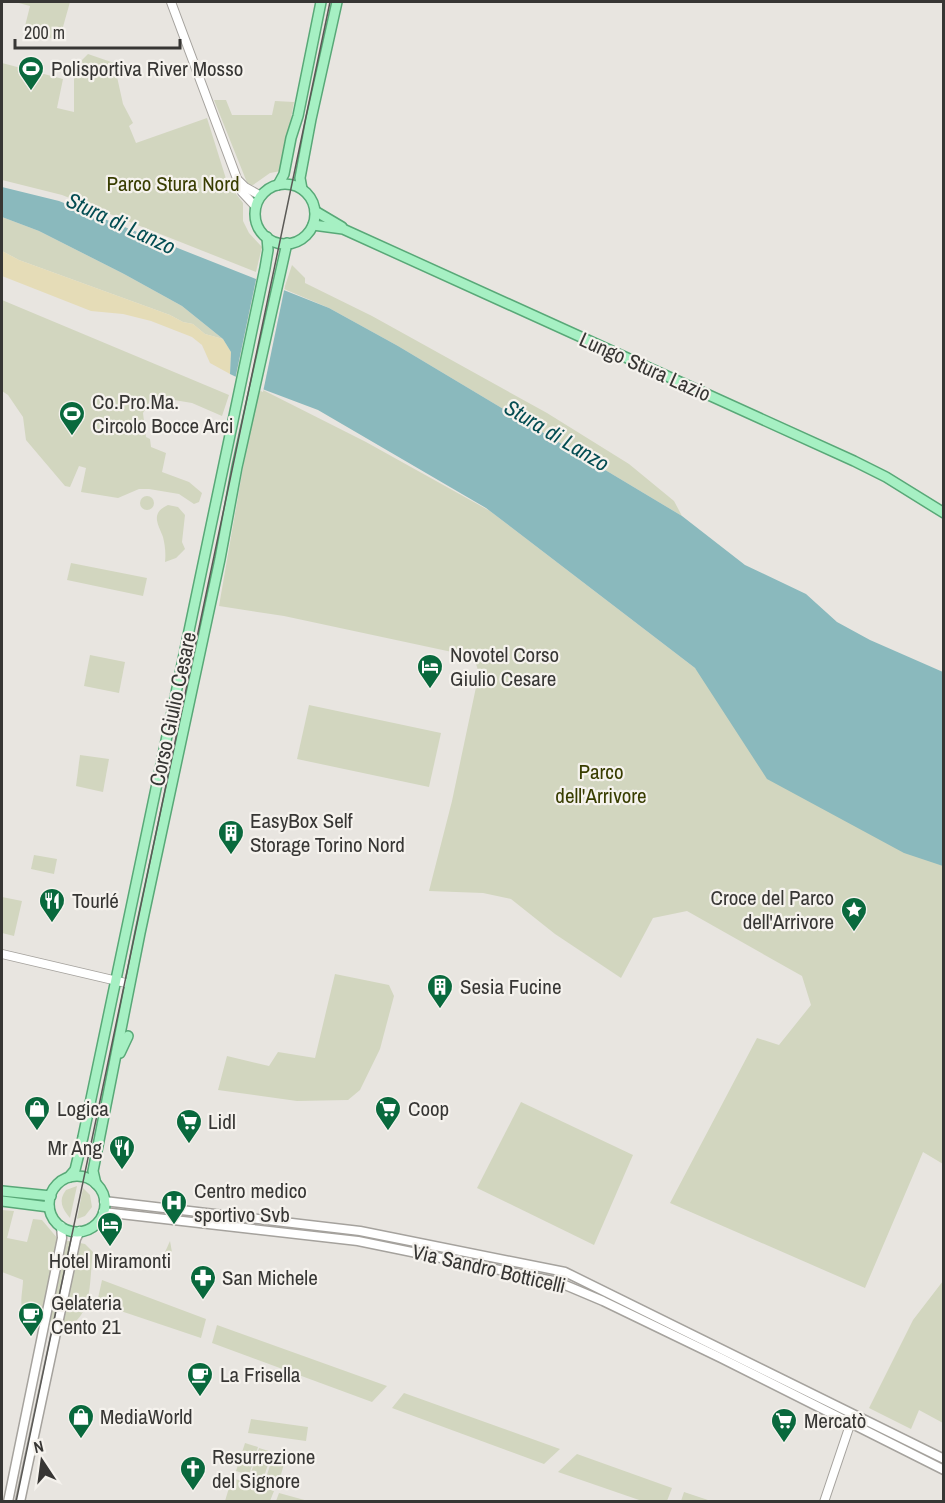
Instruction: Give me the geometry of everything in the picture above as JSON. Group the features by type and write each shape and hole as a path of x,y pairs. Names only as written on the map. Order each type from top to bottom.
{"main road":[{"path":"278,185 284,174 298,116 321,2"},
{"path":"302,189 300,178 311,119 337,2"},
{"path":"289,184 302,189 311,197 315,211 313,225 303,238 288,243 276,242 267,237 257,224 256,207 261,196 278,185 289,184"},
{"name":"Lungo Stura Lazio","path":"315,211 336,222 343,229"},
{"name":"Lungo Stura Lazio","path":"313,225 343,229 854,461 886,477 944,513"},
{"name":"Corso Giulio Cesare","path":"69,1178 75,1170 115,982 265,268 268,250 267,237"},
{"name":"Corso Giulio Cesare","path":"96,1184 93,1171 130,984 252,398 288,243"},
{"path":"115,1060 128,1036"},
{"path":"82,1176 96,1184 104,1201 103,1212 94,1225 80,1231 70,1231 53,1219 49,1207 51,1196 57,1185 69,1178 82,1176"},
{"path":"2,1191 51,1196"},
{"path":"2,1201 49,1207"},
{"name":"Via Sandro Botticelli","path":"104,1201 360,1231 566,1272 590,1282 852,1419 944,1470"},
{"name":"Via Sandro Botticelli","path":"103,1212 358,1241 558,1282 852,1419 944,1459"},
{"path":"8,1502 62,1238 61,1226"},
{"path":"20,1502 74,1245 80,1231"}],"street":[{"path":"171,2 235,177 242,192 256,207"},
{"path":"235,177 261,196"},
{"path":"2,954 130,984"},
{"path":"824,1502 852,1419"}],"green space":[{"path":"15,2 70,2 59,41 24,30 30,6"},
{"name":"Parco Stura Nord","path":"88,54 114,63 123,104 133,123 129,126 136,143 207,118 227,182 243,203 243,221 249,233 262,247 256,272 62,195 2,180 2,63 63,79 57,108 74,112 74,72 83,68 82,60"},
{"path":"214,100 226,100 232,115 272,115 275,101 294,102 281,171 270,173 253,185 248,185"},
{"path":"2,217 39,231 182,306 223,339 205,334 193,324 19,260 2,251"},
{"path":"292,265 305,278 305,283 372,316 547,413 629,464 674,501 682,516 398,346 329,308 284,289"},
{"path":"2,300 229,395 222,416 192,403 168,399 166,401 151,399 143,413 146,437 150,439 151,447 166,453 162,472 189,482 202,493 199,502 194,504 179,494 149,489 139,489 118,498 81,492 86,468 79,466 70,487 65,486 26,440 23,417 8,395 2,391"},
{"name":"Parco dell'Arrivore","path":"257,387 366,442 490,511 695,668 943,866 943,1164 923,1152 865,1288 670,1203 757,1038 779,1045 811,1005 802,976 687,911 653,918 621,978 555,934 511,899 483,893 429,891 452,801 479,673 475,661 466,655 284,616 219,606"},
{"path":"147,496 152,498 154,503 152,508 147,510 142,508 140,503 142,498"},
{"path":"168,505 178,507 185,515 182,542 185,549 176,558 165,562 163,537 157,515 162,508"},
{"path":"71,563 147,578 143,596 67,580"},
{"path":"90,655 125,662 119,693 84,686"},
{"path":"309,705 441,733 429,787 297,759"},
{"path":"80,755 109,759 103,792 76,786"},
{"path":"34,855 57,859 54,874 31,869"},
{"path":"2,897 22,901 14,936 2,933"},
{"path":"335,974 389,985 394,996 380,1049 360,1090 348,1100 297,1101 218,1090 227,1056 269,1066 278,1052 315,1058"},
{"path":"521,1102 633,1155 594,1245 477,1188"},
{"path":"77,1186 70,1218 63,1208 62,1197 66,1190"},
{"path":"83,1188 90,1195 92,1207 85,1216 77,1219"},
{"path":"2,1210 14,1211 7,1238 27,1242 33,1219 42,1220 58,1239 85,1244 93,1252 85,1309 70,1325 58,1328 46,1325 34,1320 24,1312 21,1298 23,1280 2,1272"},
{"path":"170,1241 172,1252 169,1265 164,1267 161,1261"},
{"path":"102,1280 206,1319 201,1338 97,1303"},
{"path":"943,1281 943,1423 919,1410 911,1429 869,1408 913,1320"},
{"path":"217,1325 387,1386 372,1402 212,1343"},
{"path":"404,1393 560,1449 544,1464 392,1408"},
{"path":"251,1419 308,1427 306,1441 248,1433"},
{"path":"245,1443 258,1447 249,1475 236,1471"},
{"path":"259,1448 272,1452 263,1480 250,1476"},
{"path":"274,1453 286,1457 278,1485 265,1481"},
{"path":"577,1454 672,1488 667,1501 642,1501 558,1472"},
{"path":"232,1478 274,1491 270,1501 225,1501"},
{"path":"684,1492 708,1500 681,1501"},
{"path":"279,1493 308,1501 276,1501"}],"sand":[{"path":"2,251 19,260 193,324 205,334 223,339 231,352 230,374 210,363 202,345 192,337 151,321 123,314 91,311 2,276"}],"water":[{"path":"2,187 59,201 329,308 398,346 682,516 745,565 806,594 837,622 870,640 943,672 943,866 904,853 767,779 695,668 486,508 318,410 257,387 230,374 231,352 223,339 182,306 39,231 2,217"}],"pier":[{"path":"257,275 285,286 263,392 235,380"}],"tram line":[{"path":"16,1502 330,2"}],"place":[{"name":"Polisportiva River Mosso","path":"31,92"},
{"name":"Co.Pro.Ma. Circolo Bocce Arci","path":"72,437"},
{"name":"Novotel Corso Giulio Cesare","path":"430,690"},
{"name":"EasyBox Self Storage Torino Nord","path":"231,856"},
{"name":"Tourlé","path":"52,924"},
{"name":"Croce del Parco dell'Arrivore","path":"854,933"},
{"name":"Sesia Fucine","path":"440,1010"},
{"name":"Logica","path":"37,1132"},
{"name":"Coop","path":"388,1132"},
{"name":"Lidl","path":"189,1145"},
{"name":"Mr Ang","path":"122,1171"},
{"name":"Centro medico sportivo Svb","path":"174,1226"},
{"name":"Hotel Miramonti","path":"110,1248"},
{"name":"San Michele","path":"203,1301"},
{"name":"Gelateria Cento 21","path":"31,1338"},
{"name":"La Frisella","path":"200,1398"},
{"name":"MediaWorld","path":"81,1440"},
{"name":"Mercatò","path":"784,1444"},
{"name":"Resurrezione del Signore","path":"193,1492"}],"water label":[{"name":"Stura di Lanzo","path":"121,223"},
{"name":"Stura di Lanzo","path":"557,435"}]}
